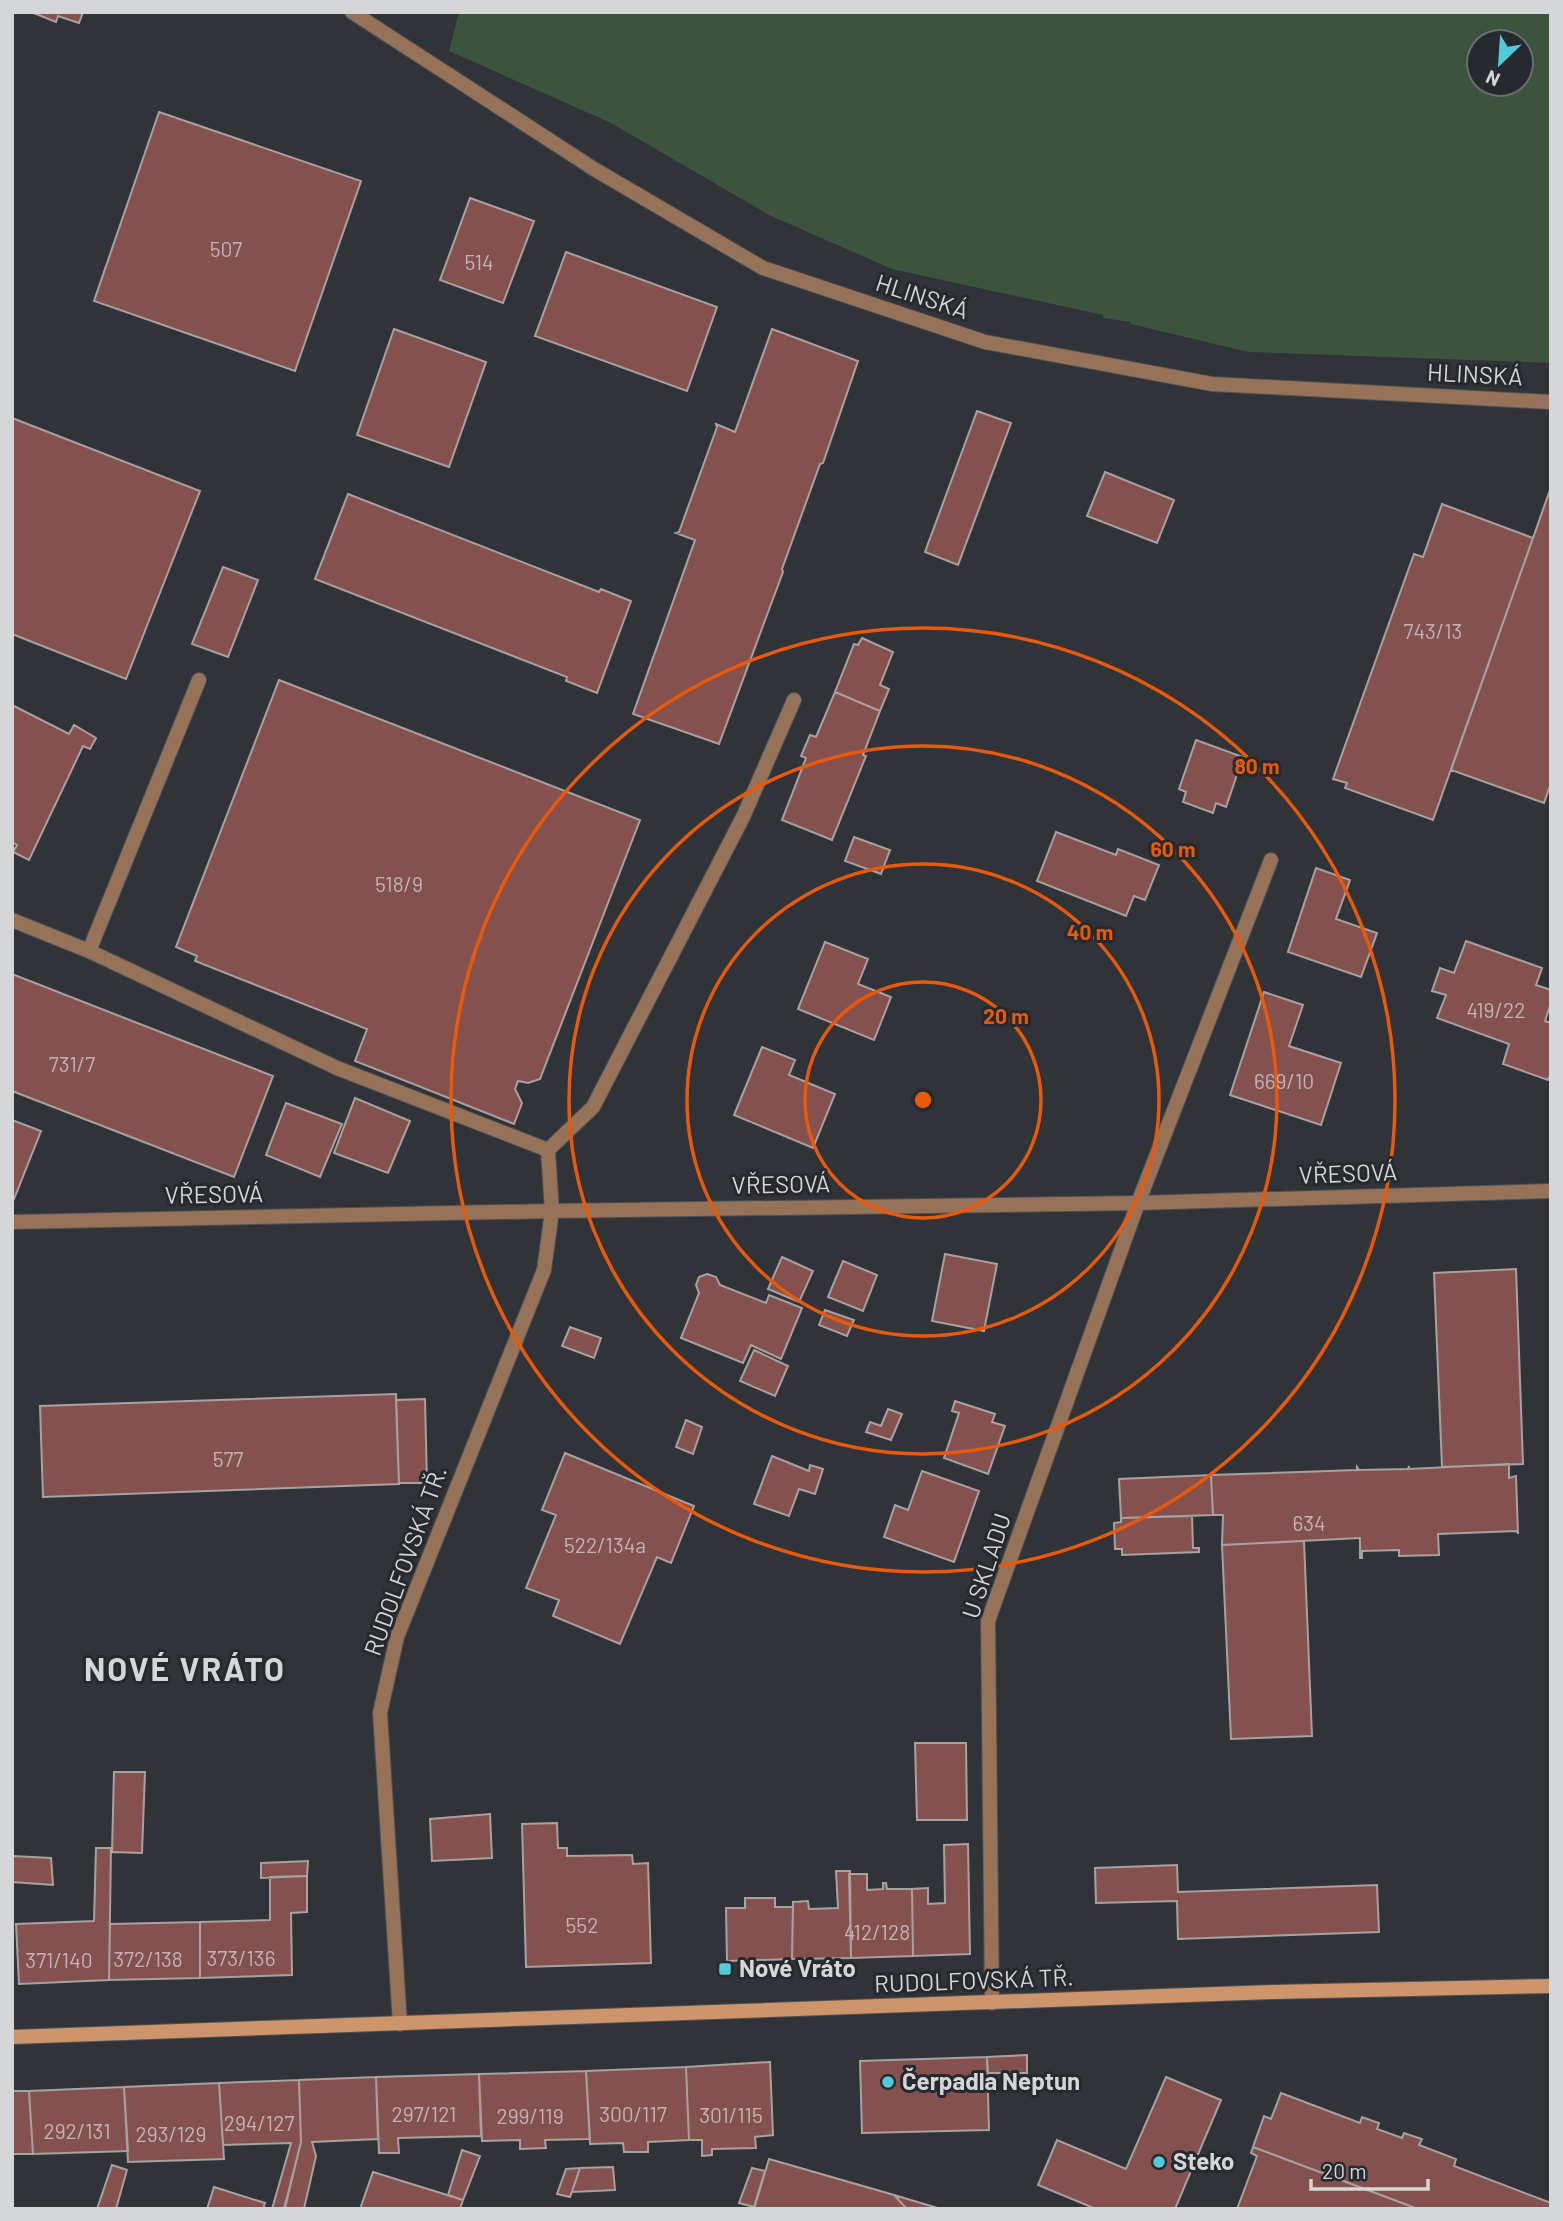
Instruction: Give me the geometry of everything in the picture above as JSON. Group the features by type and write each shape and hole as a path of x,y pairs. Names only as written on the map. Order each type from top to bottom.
{"main road":[{"name":"RUDOLFOVSKÁ TŘ.","path":"12,2037 1273,1992 1551,1986"}],"street":[{"name":"HLINSKÁ","path":"352,12 594,169 763,268 972,338 1212,384 1551,402"},
{"path":"89,951 199,680"},
{"path":"12,920 89,951 337,1068 548,1150 593,1108 743,817 794,700"},
{"name":"U SKLADU","path":"992,2003 988,1621 1139,1203 1271,860"},
{"name":"RUDOLFOVSKÁ TŘ.","path":"400,2024 380,1713 397,1637 544,1270 552,1211 548,1150"},
{"name":"VŘESOVÁ","path":"12,1222 1139,1203 1551,1191"}],"green space":[{"path":"459,12 1551,12 1551,363 1248,352 1131,322 1103,318 1103,315 892,269 769,215 611,123 449,51"}],"building":[{"path":"31,12 83,12 79,23 58,16 56,22"},
{"path":"159,112 361,181 295,371 94,301"},
{"path":"470,198 534,221 503,303 440,280"},
{"path":"566,252 717,307 687,391 535,336"},
{"path":"394,329 486,362 449,467 357,435"},
{"path":"772,329 858,361 719,744 633,714 695,540 676,533 679,532 716,424 735,432"},
{"path":"977,411 1011,423 958,565 925,552"},
{"path":"12,418 200,491 126,679 12,634"},
{"path":"1105,472 1174,500 1157,543 1087,516"},
{"path":"1551,487 1551,783 1544,803 1451,770"},
{"path":"348,494 599,592 601,589 631,601 597,693 566,681 567,677 315,579"},
{"path":"1442,504 1533,538 1433,820 1345,788 1347,783 1333,779 1414,554 1423,557"},
{"path":"223,567 258,580 228,657 192,644"},
{"path":"862,638 893,652 880,685 889,689 880,711 835,692 854,644 858,645"},
{"path":"279,680 640,820 540,1079 528,1083 518,1081 515,1089 522,1103 514,1124 355,1061 367,1029 195,961 197,956 176,947"},
{"path":"835,692 880,711 863,755 866,756 832,840 782,820 806,758 801,756 810,735 816,737"},
{"path":"12,705 69,734 74,725 96,738 90,749 83,746 29,860 13,852 17,845 12,842"},
{"path":"1196,740 1243,757 1226,807 1216,803 1213,813 1183,802 1186,792 1179,789"},
{"path":"1056,832 1116,855 1118,849 1159,865 1145,900 1134,896 1126,916 1037,881"},
{"path":"854,837 890,850 881,874 845,861"},
{"path":"1316,868 1350,880 1336,919 1377,933 1361,977 1288,952"},
{"path":"1466,941 1542,968 1536,985 1551,990 1551,1003 1545,1021 1551,1023 1551,1073 1548,1080 1503,1064 1509,1044 1437,1018 1446,995 1432,991 1440,968 1454,973"},
{"path":"825,942 868,959 858,984 891,997 874,1040 798,1009"},
{"path":"12,974 273,1076 234,1177 12,1091"},
{"path":"1264,992 1303,1005 1289,1046 1341,1063 1321,1125 1230,1095"},
{"path":"762,1047 795,1060 789,1075 835,1094 813,1148 734,1115"},
{"path":"355,1098 410,1121 388,1173 334,1153"},
{"path":"286,1103 342,1124 320,1177 266,1155"},
{"path":"12,1120 41,1131 14,1199 12,1198"},
{"path":"945,1254 997,1264 984,1331 932,1321"},
{"path":"782,1257 813,1271 799,1302 768,1289"},
{"path":"843,1261 877,1275 863,1311 828,1297"},
{"path":"1516,1269 1523,1464 1442,1467 1434,1273"},
{"path":"707,1274 716,1277 720,1285 766,1303 769,1295 802,1308 781,1359 751,1345 743,1363 681,1338 699,1293 696,1285 699,1277"},
{"path":"825,1310 854,1320 847,1336 819,1325"},
{"path":"570,1327 601,1338 594,1358 562,1346"},
{"path":"754,1350 788,1366 775,1396 740,1381"},
{"path":"396,1394 399,1484 43,1497 40,1406"},
{"path":"425,1399 427,1483 399,1483 396,1400"},
{"path":"955,1401 995,1414 992,1422 1005,1426 988,1474 944,1458 959,1413 952,1411"},
{"path":"888,1409 902,1414 891,1440 866,1432 870,1422 881,1426"},
{"path":"686,1420 702,1427 693,1454 676,1447"},
{"path":"565,1453 694,1506 671,1563 657,1557 620,1644 553,1616 559,1600 526,1588 556,1515 542,1510"},
{"path":"772,1456 809,1471 810,1465 823,1469 815,1494 799,1489 789,1516 754,1504"},
{"path":"1509,1464 1509,1478 1516,1476 1518,1534 1517,1531 1438,1534 1439,1555 1399,1556 1399,1550 1362,1551 1360,1558 1360,1538 1222,1545 1223,1515 1213,1515 1211,1475 1357,1470 1357,1467 1359,1470"},
{"path":"922,1471 979,1491 954,1562 884,1537 895,1505 908,1510"},
{"path":"1211,1475 1213,1515 1121,1518 1119,1479"},
{"path":"1192,1516 1193,1548 1199,1548 1199,1552 1122,1555 1122,1549 1115,1549 1114,1523 1121,1522 1121,1518"},
{"path":"1304,1541 1312,1736 1231,1739 1222,1545"},
{"path":"915,1743 966,1743 967,1820 917,1820"},
{"path":"114,1772 145,1772 142,1853 112,1852"},
{"path":"490,1814 492,1858 432,1861 430,1819"},
{"path":"557,1823 558,1848 567,1848 567,1856 632,1855 633,1864 648,1863 651,1963 526,1967 522,1824"},
{"path":"968,1844 970,1954 913,1956 912,1889 928,1888 928,1904 945,1903 944,1845"},
{"path":"96,1848 111,1848 109,1980 19,1984 16,1924 94,1921"},
{"path":"12,1856 51,1858 53,1885 12,1882"},
{"path":"308,1861 307,1876 261,1878 261,1863"},
{"path":"1177,1865 1178,1892 1377,1885 1379,1932 1178,1939 1177,1901 1096,1903 1095,1868"},
{"path":"836,1871 850,1871 851,1958 792,1959 793,1902 808,1901 809,1909 838,1908"},
{"path":"849,1874 867,1874 867,1890 883,1889 883,1883 886,1883 887,1889 912,1889 913,1956 851,1958"},
{"path":"307,1876 307,1912 291,1913 292,1975 200,1978 200,1922 270,1920 270,1877"},
{"path":"745,1898 775,1898 775,1907 793,1907 792,1959 727,1961 726,1908 745,1908"},
{"path":"200,1922 200,1978 109,1980 110,1924"},
{"path":"1027,2055 1027,2073 988,2073 987,2057"},
{"path":"987,2057 989,2130 862,2133 860,2061"},
{"path":"770,2062 773,2135 755,2137 756,2148 712,2149 712,2155 702,2156 702,2140 689,2140 686,2067"},
{"path":"686,2067 689,2140 648,2142 648,2152 624,2152 623,2143 590,2144 586,2071"},
{"path":"586,2071 590,2139 545,2140 546,2148 520,2149 520,2140 482,2141 479,2074"},
{"path":"479,2074 481,2136 398,2138 399,2153 379,2153 376,2077"},
{"path":"376,2077 378,2139 312,2142 316,2156 304,2209 285,2208 301,2142 299,2080"},
{"path":"1166,2077 1221,2100 1175,2209 1096,2209 1038,2185 1057,2140 1126,2169"},
{"path":"299,2080 301,2142 284,2209 272,2209 291,2143 223,2145 219,2083"},
{"path":"219,2083 224,2159 128,2162 124,2087"},
{"path":"124,2087 128,2151 33,2154 29,2091"},
{"path":"12,2091 29,2091 33,2154 12,2154"},
{"path":"1281,2093 1360,2123 1362,2117 1379,2123 1377,2129 1402,2138 1404,2133 1422,2139 1419,2145 1456,2159 1454,2166 1551,2203 1551,2209 1418,2209 1253,2147 1264,2116 1271,2119"},
{"path":"1253,2147 1418,2209 1237,2209 1257,2156 1251,2153"},
{"path":"462,2150 480,2156 463,2200 448,2195"},
{"path":"769,2159 894,2195 907,2209 754,2209"},
{"path":"112,2165 127,2170 116,2209 97,2209"},
{"path":"613,2167 615,2190 572,2192 580,2168"},
{"path":"580,2168 570,2197 557,2194 566,2169"},
{"path":"752,2168 765,2171 754,2207 739,2203"},
{"path":"373,2172 463,2200 460,2209 360,2209"},
{"path":"214,2187 265,2203 263,2209 207,2209"},
{"path":"894,2195 941,2209 907,2209"}],"place":[{"name":"Nové Vráto","path":"725,1969"},
{"name":"Čerpadla Neptun","path":"888,2082"},
{"name":"Steko","path":"1159,2162"}],"district":[{"name":"NOVÉ VRÁTO","path":"185,1670"}]}
